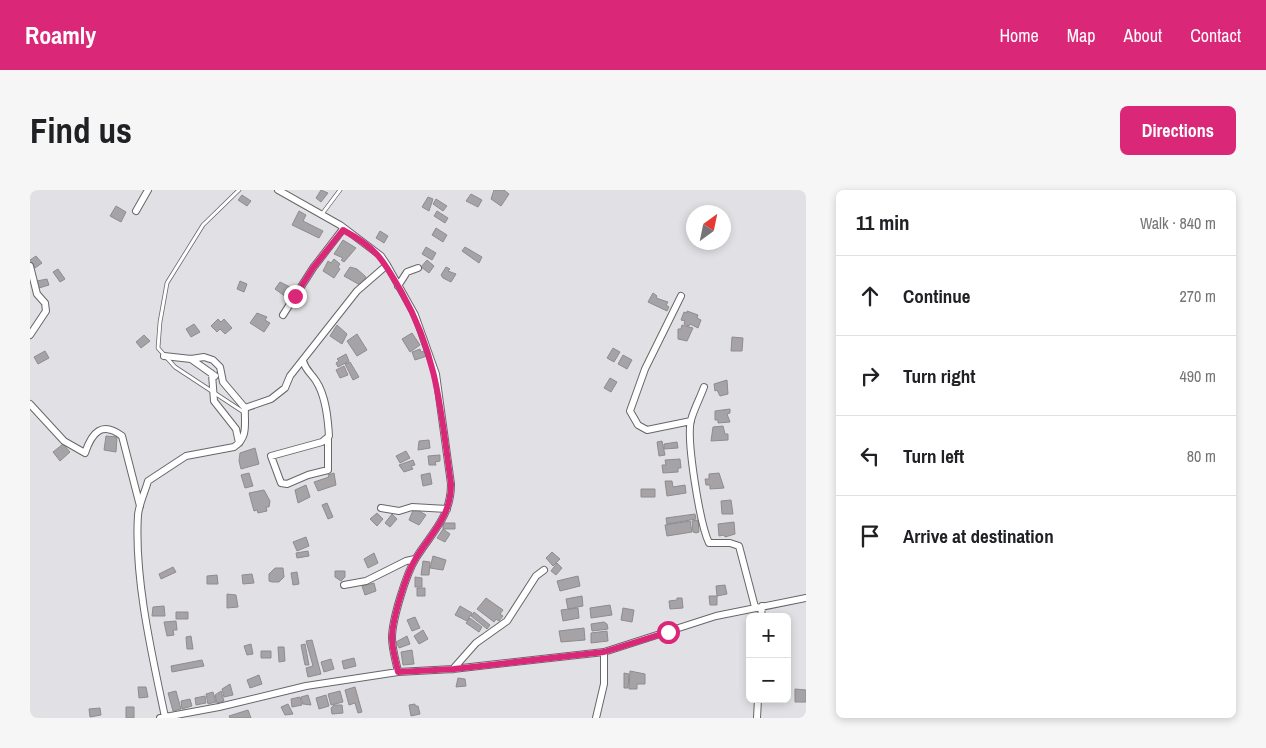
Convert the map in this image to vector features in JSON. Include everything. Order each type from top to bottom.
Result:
[{"type":"street","points":[[136,211],[148,190]]},
{"type":"street","points":[[278,190],[322,214],[369,247],[387,265],[415,316],[436,374],[451,484],[451,499],[448,509],[415,559],[400,599],[392,638],[398,672]]},
{"type":"street","points":[[283,314],[313,268],[343,230]]},
{"type":"street","points":[[245,411],[271,399],[285,388],[290,376],[304,361],[357,291],[387,265]]},
{"type":"street","points":[[30,266],[37,294],[45,304],[46,311],[30,335]]},
{"type":"street","points":[[398,286],[407,272],[418,268]]},
{"type":"street","points":[[681,296],[645,369],[630,412],[638,425],[647,430],[691,421]]},
{"type":"street","points":[[164,356],[192,359],[204,357],[213,360],[220,367],[223,382]]},
{"type":"street","points":[[134,484],[148,481],[186,456],[234,447],[239,443],[246,428],[245,411],[223,382],[192,359]]},
{"type":"street","points":[[304,361],[305,370],[316,381],[322,395],[328,437],[328,470],[308,475],[287,484],[281,483],[271,456],[322,442],[328,437]]},
{"type":"street","points":[[212,374],[214,401],[236,429],[239,443]]},
{"type":"street","points":[[704,387],[691,421],[693,466],[703,531],[709,543],[730,543],[739,546],[760,613]]},
{"type":"street","points":[[30,404],[64,441],[84,453],[90,440],[100,430],[108,428],[122,436],[140,507]]},
{"type":"street","points":[[148,481],[140,507],[139,549],[144,599],[162,718],[261,698],[306,686],[398,672],[454,669],[604,652],[716,616],[806,598]]},
{"type":"street","points":[[381,508],[399,511],[412,507],[448,509]]},
{"type":"street","points":[[344,585],[366,581],[406,560],[415,559]]},
{"type":"street","points":[[454,669],[462,656],[476,643],[507,621],[536,576],[544,570]]},
{"type":"street","points":[[596,718],[604,684],[604,652]]},
{"type":"street","points":[[757,718],[758,703]]},
{"type":"lane","points":[[239,190],[203,225],[167,284],[158,335],[158,348],[175,367],[245,411]]},
{"type":"lane","points":[[322,214],[340,190]]},
{"type":"building","points":[[321,190],[328,193],[321,202],[316,198]]},
{"type":"building","points":[[494,190],[504,190],[509,194],[501,206],[491,199]]},
{"type":"building","points":[[471,194],[482,200],[478,207],[466,201]]},
{"type":"building","points":[[242,195],[251,201],[247,206],[238,200]]},
{"type":"building","points":[[428,197],[433,199],[429,211],[422,207]]},
{"type":"building","points":[[436,199],[447,206],[443,211],[433,204]]},
{"type":"building","points":[[116,206],[126,212],[121,222],[110,216]]},
{"type":"building","points":[[299,211],[306,215],[303,221],[323,231],[319,238],[292,225]]},
{"type":"building","points":[[437,211],[448,218],[445,223],[434,216]]},
{"type":"building","points":[[436,228],[447,235],[443,242],[432,235]]},
{"type":"building","points":[[380,231],[388,236],[384,243],[376,238]]},
{"type":"building","points":[[343,240],[356,248],[344,262],[341,260],[343,258],[334,254]]},
{"type":"building","points":[[426,247],[436,253],[432,260],[422,254]]},
{"type":"building","points":[[465,247],[482,257],[479,263],[462,251]]},
{"type":"building","points":[[36,256],[42,263],[35,268],[30,260]]},
{"type":"building","points":[[334,259],[340,264],[338,267],[340,269],[334,278],[323,271],[328,261],[331,263]]},
{"type":"building","points":[[427,260],[434,266],[429,273],[421,267]]},
{"type":"building","points":[[350,267],[357,269],[366,277],[360,285],[344,276]]},
{"type":"building","points":[[446,267],[450,269],[448,271],[456,274],[451,282],[441,275]]},
{"type":"building","points":[[58,269],[65,279],[60,282],[53,272]]},
{"type":"building","points":[[47,279],[49,285],[39,288],[37,281]]},
{"type":"building","points":[[240,281],[247,284],[244,292],[237,289]]},
{"type":"building","points":[[280,282],[292,288],[286,297],[275,289]]},
{"type":"building","points":[[653,293],[657,296],[656,298],[668,302],[666,305],[669,307],[667,311],[648,302]]},
{"type":"building","points":[[687,311],[698,315],[697,318],[701,320],[698,328],[690,324],[689,326],[684,324],[685,321],[681,320],[684,312],[687,313]]},
{"type":"building","points":[[257,313],[267,317],[265,320],[270,323],[264,332],[250,323]]},
{"type":"building","points":[[218,319],[221,322],[224,319],[232,328],[225,334],[220,329],[217,332],[211,326]]},
{"type":"building","points":[[194,324],[200,332],[191,337],[186,329]]},
{"type":"building","points":[[337,325],[347,334],[342,344],[330,336]]},
{"type":"building","points":[[682,325],[693,328],[687,341],[678,339],[678,329],[681,329]]},
{"type":"building","points":[[412,333],[420,345],[410,352],[402,339]]},
{"type":"building","points":[[357,334],[367,350],[357,356],[347,341]]},
{"type":"building","points":[[144,335],[150,341],[141,348],[136,342]]},
{"type":"building","points":[[732,337],[743,338],[742,351],[731,351]]},
{"type":"building","points":[[613,348],[620,352],[614,362],[607,358]]},
{"type":"building","points":[[420,349],[421,352],[425,351],[427,356],[415,360],[412,352]]},
{"type":"building","points":[[45,351],[49,358],[38,364],[34,357]]},
{"type":"building","points":[[346,354],[349,361],[338,367],[336,363],[339,361],[337,359]]},
{"type":"building","points":[[623,355],[632,360],[627,369],[618,364]]},
{"type":"building","points":[[350,362],[359,377],[353,380],[345,364]]},
{"type":"building","points":[[344,366],[348,375],[340,378],[336,370]]},
{"type":"building","points":[[610,378],[617,382],[611,392],[604,388]]},
{"type":"building","points":[[727,380],[728,394],[720,396],[717,390],[715,391],[714,384]]},
{"type":"building","points":[[730,409],[730,413],[727,414],[730,422],[718,423],[718,420],[715,420],[715,411]]},
{"type":"building","points":[[723,426],[725,434],[728,434],[728,440],[711,441],[713,427]]},
{"type":"building","points":[[106,436],[117,437],[116,452],[104,450]]},
{"type":"building","points":[[429,440],[430,448],[418,450],[419,441]]},
{"type":"building","points":[[662,441],[665,455],[659,456],[657,442]]},
{"type":"building","points":[[677,442],[678,448],[664,449],[664,444]]},
{"type":"building","points":[[63,444],[70,452],[60,461],[53,452]]},
{"type":"building","points":[[255,448],[259,464],[241,469],[240,453]]},
{"type":"building","points":[[406,451],[410,458],[400,463],[396,456]]},
{"type":"building","points":[[440,455],[440,461],[435,462],[436,465],[429,465],[428,456]]},
{"type":"building","points":[[680,459],[681,468],[678,468],[678,472],[663,473],[662,465],[666,465],[665,460]]},
{"type":"building","points":[[413,460],[415,465],[411,466],[413,469],[404,472],[399,465]]},
{"type":"building","points":[[249,473],[253,486],[245,488],[241,475]]},
{"type":"building","points":[[334,473],[336,485],[318,491],[314,482],[329,477],[328,475]]},
{"type":"building","points":[[430,473],[432,484],[423,486],[421,475]]},
{"type":"building","points":[[719,473],[724,488],[710,489],[710,485],[706,485],[705,479],[709,479],[709,474]]},
{"type":"building","points":[[665,481],[672,481],[673,487],[685,485],[686,493],[667,496]]},
{"type":"building","points":[[306,485],[310,497],[298,503],[295,490]]},
{"type":"building","points":[[641,489],[655,489],[655,497],[641,497]]},
{"type":"building","points":[[264,490],[270,501],[269,507],[266,507],[267,511],[258,513],[257,510],[254,511],[249,493]]},
{"type":"building","points":[[731,500],[733,514],[722,514],[721,501]]},
{"type":"building","points":[[327,503],[333,517],[328,519],[322,505]]},
{"type":"building","points":[[414,508],[426,515],[419,525],[409,520]]},
{"type":"building","points":[[377,513],[383,519],[377,526],[370,519]]},
{"type":"building","points":[[392,514],[397,519],[390,527],[385,523]]},
{"type":"building","points":[[695,514],[696,519],[667,524],[666,518]]},
{"type":"building","points":[[698,520],[699,532],[696,533],[693,532],[692,521]]},
{"type":"building","points":[[690,521],[692,532],[667,536],[665,525]]},
{"type":"building","points":[[734,522],[735,534],[725,537],[724,535],[719,536],[718,524]]},
{"type":"building","points":[[443,523],[455,523],[455,529],[443,529]]},
{"type":"building","points":[[443,529],[450,534],[445,542],[437,538]]},
{"type":"building","points":[[306,537],[309,546],[297,551],[293,542]]},
{"type":"building","points":[[308,551],[309,556],[297,558],[296,553]]},
{"type":"building","points":[[552,552],[560,559],[553,566],[546,558]]},
{"type":"building","points":[[374,553],[378,563],[368,568],[364,559]]},
{"type":"building","points":[[433,556],[446,560],[443,570],[430,568]]},
{"type":"building","points":[[423,561],[430,562],[429,575],[421,575]]},
{"type":"building","points":[[557,563],[562,568],[556,575],[551,571]]},
{"type":"building","points":[[173,567],[176,572],[161,579],[159,574]]},
{"type":"building","points":[[275,568],[283,568],[284,577],[279,582],[269,581],[269,574]]},
{"type":"building","points":[[335,571],[345,571],[345,577],[341,581],[335,577]]},
{"type":"building","points":[[297,572],[299,584],[293,585],[291,573]]},
{"type":"building","points":[[252,574],[254,583],[243,584],[242,575]]},
{"type":"building","points":[[217,575],[218,584],[207,584],[207,576]]},
{"type":"building","points":[[578,576],[580,586],[560,591],[557,581]]},
{"type":"building","points":[[415,577],[422,578],[422,587],[415,587]]},
{"type":"building","points":[[374,583],[376,591],[365,595],[362,586]]},
{"type":"building","points":[[725,585],[727,594],[717,596],[716,586]]},
{"type":"building","points":[[417,588],[425,588],[425,596],[417,596]]},
{"type":"building","points":[[227,594],[236,595],[238,607],[227,608]]},
{"type":"building","points":[[582,596],[583,606],[568,609],[566,599]]},
{"type":"building","points":[[709,596],[717,596],[717,605],[710,605]]},
{"type":"building","points":[[486,598],[503,610],[500,614],[503,616],[499,621],[496,619],[494,622],[477,609]]},
{"type":"building","points":[[677,598],[682,598],[683,608],[670,609],[669,601],[677,600]]},
{"type":"building","points":[[610,605],[612,615],[591,618],[590,608]]},
{"type":"building","points":[[164,606],[165,616],[152,616],[153,607]]},
{"type":"building","points":[[460,606],[472,613],[467,621],[455,615]]},
{"type":"building","points":[[578,608],[579,618],[563,621],[561,610]]},
{"type":"building","points":[[623,608],[634,610],[632,622],[621,620]]},
{"type":"building","points":[[176,612],[188,612],[188,619],[176,619]]},
{"type":"building","points":[[474,612],[490,625],[487,629],[471,616]]},
{"type":"building","points":[[415,617],[420,628],[412,631],[407,620]]},
{"type":"building","points":[[470,618],[482,627],[479,632],[466,623]]},
{"type":"building","points":[[176,621],[177,630],[173,630],[174,635],[167,636],[164,622]]},
{"type":"building","points":[[604,622],[607,624],[608,629],[592,631],[591,624]]},
{"type":"building","points":[[584,628],[585,640],[561,642],[559,631]]},
{"type":"building","points":[[423,630],[428,639],[419,644],[414,636]]},
{"type":"building","points":[[607,631],[608,641],[591,643],[591,633]]},
{"type":"building","points":[[191,636],[193,649],[187,649],[186,637]]},
{"type":"building","points":[[407,636],[410,644],[399,648],[396,642]]},
{"type":"building","points":[[312,640],[321,674],[308,677],[306,668],[313,666],[306,641]]},
{"type":"building","points":[[251,644],[253,654],[247,655],[244,646]]},
{"type":"building","points":[[305,644],[309,665],[305,665],[301,645]]},
{"type":"building","points":[[278,647],[284,647],[285,661],[279,662]]},
{"type":"building","points":[[412,650],[414,664],[403,665],[401,652]]},
{"type":"building","points":[[261,651],[271,651],[271,658],[261,658]]},
{"type":"building","points":[[354,658],[356,666],[344,669],[342,661]]},
{"type":"building","points":[[331,659],[334,669],[324,672],[321,662]]},
{"type":"building","points":[[202,660],[204,666],[172,672],[171,666]]},
{"type":"building","points":[[630,671],[645,674],[645,684],[637,684],[637,689],[629,689]]},
{"type":"building","points":[[624,673],[629,674],[628,688],[624,688]]},
{"type":"building","points":[[259,675],[262,684],[250,688],[247,680]]},
{"type":"building","points":[[458,678],[465,679],[466,686],[456,687]]},
{"type":"building","points":[[230,684],[233,695],[224,697],[222,689]]},
{"type":"building","points":[[138,687],[146,687],[148,697],[139,698]]},
{"type":"building","points":[[355,687],[362,712],[358,713],[355,703],[349,705],[345,690]]},
{"type":"building","points":[[795,689],[806,690],[806,702],[795,702]]},
{"type":"building","points":[[176,691],[181,709],[173,711],[168,693]]},
{"type":"building","points":[[221,691],[224,701],[217,703],[215,695]]},
{"type":"building","points":[[340,691],[343,702],[331,705],[328,694]]},
{"type":"building","points":[[213,692],[216,702],[208,704],[206,694]]},
{"type":"building","points":[[308,695],[311,705],[303,704],[301,697]]},
{"type":"building","points":[[326,695],[329,706],[319,709],[316,698]]},
{"type":"building","points":[[205,696],[206,703],[196,705],[195,698]]},
{"type":"building","points":[[300,697],[302,705],[292,707],[291,699]]},
{"type":"building","points":[[190,699],[192,706],[182,709],[181,701]]},
{"type":"building","points":[[288,704],[293,714],[285,715],[281,707]]},
{"type":"building","points":[[415,704],[415,706],[418,706],[420,714],[411,716],[409,705]]},
{"type":"building","points":[[334,705],[342,705],[343,713],[332,714],[331,708]]},
{"type":"building","points":[[126,707],[134,707],[134,718],[126,718]]},
{"type":"building","points":[[100,708],[101,715],[90,717],[89,709]]},
{"type":"building","points":[[248,710],[251,718],[230,718],[229,716]]},
{"type":"route","points":[[295,296],[313,268],[343,230],[349,232],[381,256],[387,265],[415,316],[436,374],[451,484],[451,499],[446,514],[415,559],[400,599],[392,638],[398,672],[454,669],[604,652],[668,632]]}]
